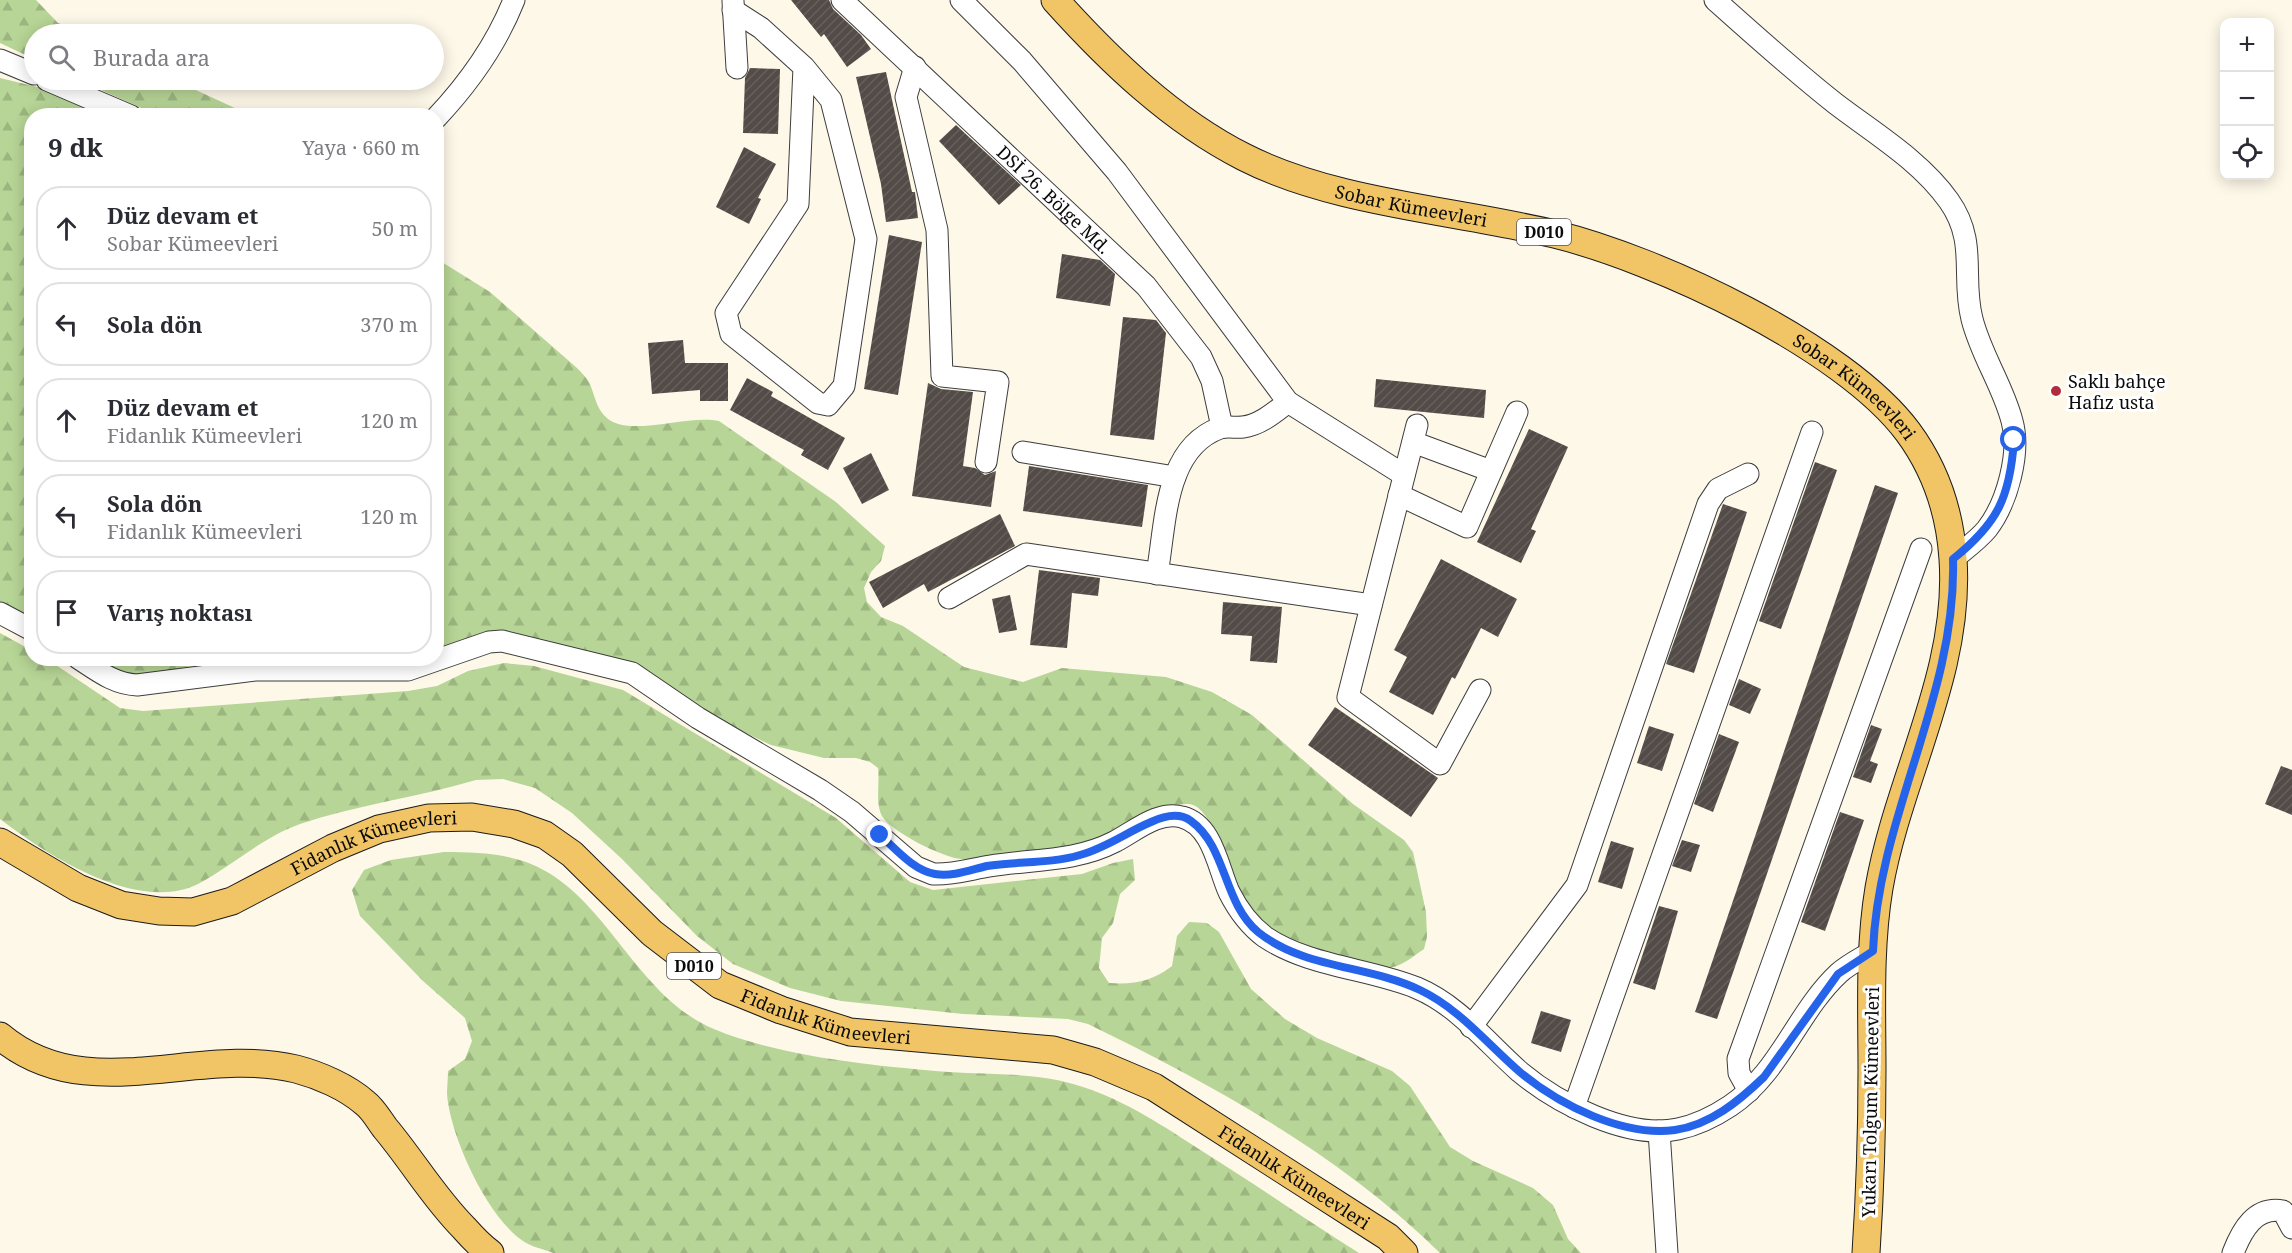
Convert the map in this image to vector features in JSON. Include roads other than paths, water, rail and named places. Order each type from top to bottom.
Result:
[{"type":"main road","name":"Sobar Kümeevleri","points":[[1055,0],[1083,32],[1139,85],[1195,127],[1243,157],[1290,176],[1346,192],[1555,234],[1617,252],[1666,271],[1771,325],[1828,360],[1887,407],[1924,456],[1945,505],[1953,559]]},
{"type":"main road","name":"Yukarı Tolgum Kümeevleri","points":[[1866,1253],[1871,1145],[1873,951],[1880,884],[1891,838],[1939,679],[1951,627],[1953,559]]},
{"type":"main road","name":"Fidanlık Kümeevleri","points":[[0,842],[78,888],[121,905],[159,911],[194,912],[232,901],[333,848],[380,829],[429,818],[472,817],[514,824],[545,835],[572,854],[652,933],[720,985],[780,1010],[850,1032],[1053,1050],[1095,1062],[1154,1087],[1379,1232],[1404,1253]]},
{"type":"main road","points":[[0,1036],[14,1048],[44,1064],[85,1072],[254,1062],[296,1069],[325,1079],[365,1103],[400,1146],[446,1210],[490,1253]]},
{"type":"street","points":[[444,110],[497,37],[514,0]]},
{"type":"street","name":"DSİ 26. Bölge Md.","points":[[842,0],[1146,286],[1201,357],[1212,381],[1222,428]]},
{"type":"street","points":[[961,0],[1022,60],[1117,172],[1288,402],[1402,485],[1467,526],[1517,412]]},
{"type":"street","points":[[1715,0],[1833,102],[1903,156],[1938,188],[1950,202],[1962,227],[1968,250],[1968,297],[1972,319],[2007,406],[2014,440],[2007,483],[1997,513],[1975,541],[1953,559]]},
{"type":"street","points":[[733,5],[804,67],[831,100],[866,239],[844,386],[828,405],[818,403],[732,334],[726,313],[798,204],[804,67]]},
{"type":"street","points":[[733,5],[737,68]]},
{"type":"street","points":[[0,60],[24,70]]},
{"type":"street","points":[[915,67],[906,97],[937,230],[942,376],[998,382],[986,462]]},
{"type":"street","points":[[70,90],[112,108]]},
{"type":"street","points":[[1157,574],[1176,477],[1182,458],[1201,438],[1222,428],[1246,427],[1264,420],[1288,402]]},
{"type":"street","points":[[1574,1107],[1812,432]]},
{"type":"street","points":[[1480,690],[1440,764],[1348,697],[1415,433],[1491,471]]},
{"type":"street","points":[[1023,452],[1176,477]]},
{"type":"street","points":[[1471,1026],[1577,885],[1708,504],[1718,489],[1748,474]]},
{"type":"street","points":[[1749,1091],[1739,1073],[1738,1059],[1921,549]]},
{"type":"street","points":[[949,598],[1026,554],[1371,605]]},
{"type":"street","points":[[0,613],[24,626]]},
{"type":"street","name":"Yukarı Tolgum Kümeevleri","points":[[444,658],[489,642],[502,641],[632,673],[698,718],[820,789],[852,812],[916,867],[933,874],[1078,856],[1114,842],[1163,817],[1176,815],[1187,818],[1209,841],[1234,900],[1244,917],[1262,935],[1306,957],[1418,989],[1437,999],[1471,1026],[1521,1073],[1545,1091],[1574,1107],[1614,1123],[1659,1131],[1676,1130],[1713,1117],[1764,1077],[1838,974],[1873,951]]},
{"type":"street","name":"Yukarı Tolgum Kümeevleri","points":[[90,666],[123,685],[137,686],[255,670],[408,670],[420,666]]},
{"type":"street","points":[[1659,1131],[1668,1253]]},
{"type":"street","points":[[2233,1253],[2241,1233],[2259,1212],[2273,1209],[2283,1211],[2292,1228]]},
{"type":"place","name":"Saklı bahçe Hafız usta","points":[[2056,391]]}]
